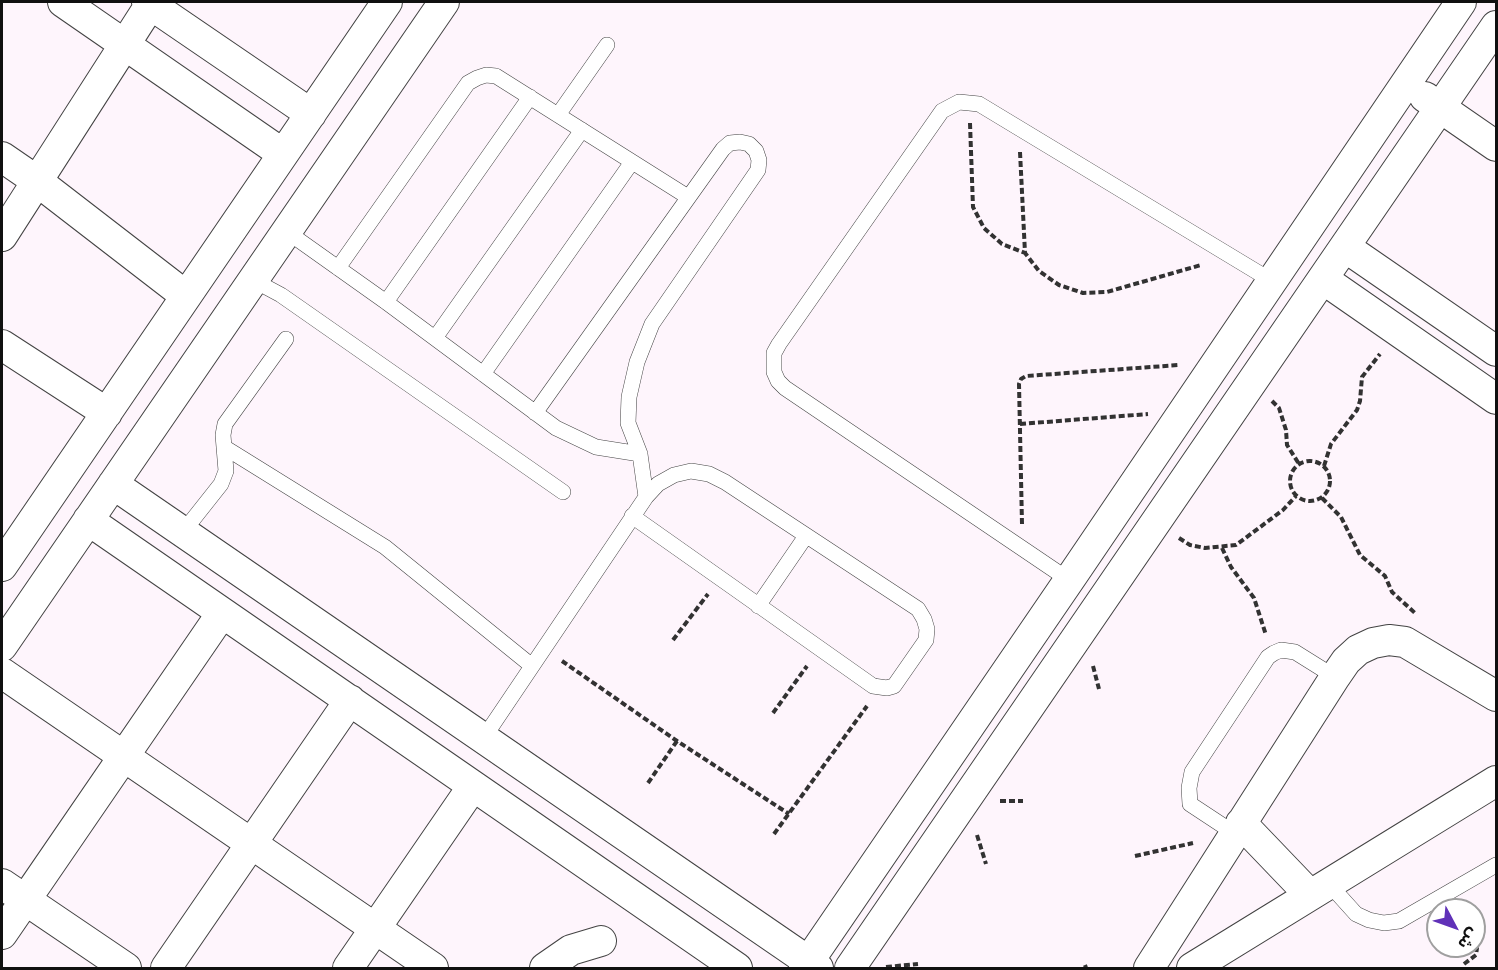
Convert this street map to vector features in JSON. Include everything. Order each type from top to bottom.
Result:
[{"type":"street","points":[[63,2],[283,154]]},
{"type":"street","points":[[2,236],[125,45],[150,2],[311,114]]},
{"type":"street","points":[[5,555],[107,413],[387,2]]},
{"type":"street","points":[[2,646],[444,2]]},
{"type":"street","points":[[113,484],[810,966],[1461,2]]},
{"type":"street","points":[[850,969],[1497,26]]},
{"type":"street","points":[[1405,83],[1497,146]]},
{"type":"street","points":[[2,157],[37,181],[186,296]]},
{"type":"street","points":[[1345,247],[1492,340]]},
{"type":"street","points":[[212,258],[253,280]]},
{"type":"street","points":[[1323,279],[1497,399]]},
{"type":"street","points":[[2,345],[107,413]]},
{"type":"street","points":[[88,520],[737,969]]},
{"type":"street","points":[[1072,576],[1107,593]]},
{"type":"street","points":[[2,934],[13,892],[123,757],[222,613]]},
{"type":"street","points":[[1149,969],[1335,677],[1346,661],[1358,650],[1372,643],[1389,640],[1405,642],[1497,696]]},
{"type":"street","points":[[2,673],[433,969]]},
{"type":"street","points":[[166,969],[350,700]]},
{"type":"street","points":[[448,768],[478,735]]},
{"type":"street","points":[[348,969],[473,786]]},
{"type":"street","points":[[1192,969],[1320,890],[1494,790]]},
{"type":"street","points":[[1238,828],[1320,890]]},
{"type":"street","points":[[13,892],[126,969]]},
{"type":"street","points":[[545,969],[571,950],[601,942]]},
{"type":"lane","points":[[558,115],[607,45]]},
{"type":"lane","points":[[338,268],[468,83],[486,75],[496,76],[688,197]]},
{"type":"lane","points":[[386,302],[530,97]]},
{"type":"lane","points":[[1072,576],[1023,548],[785,388],[778,381],[774,372],[774,352],[779,344],[942,111],[950,105],[969,102],[979,104],[1272,280]]},
{"type":"lane","points":[[435,338],[582,130]]},
{"type":"lane","points":[[535,413],[723,149],[730,143],[749,144],[756,151],[759,160],[758,170],[652,324],[637,362],[629,397],[628,423],[640,454],[646,497]]},
{"type":"lane","points":[[483,374],[632,162]]},
{"type":"lane","points":[[286,231],[556,428],[596,447],[640,454]]},
{"type":"lane","points":[[253,280],[281,295],[563,492]]},
{"type":"lane","points":[[183,532],[221,484],[226,471],[223,435],[225,424],[286,339]]},
{"type":"lane","points":[[224,447],[385,547],[532,666]]},
{"type":"lane","points":[[478,735],[532,666],[632,516],[646,497],[658,484],[674,475],[692,471],[709,474],[726,482],[918,609],[927,629],[926,640],[894,686],[880,688],[873,686],[632,516]]},
{"type":"lane","points":[[758,606],[806,536]]},
{"type":"lane","points":[[1238,828],[1190,804],[1189,788],[1192,772],[1268,657],[1274,653],[1281,650],[1295,652],[1335,677]]},
{"type":"lane","points":[[1320,890],[1369,920],[1399,921],[1497,865]]},
{"type":"path","points":[[969,102],[973,207],[984,228],[1002,244],[1025,253],[1040,272],[1059,285],[1083,293],[1107,292],[1231,256]]},
{"type":"path","points":[[1018,128],[1025,253]]},
{"type":"path","points":[[1324,466],[1331,444],[1357,410],[1362,377],[1398,332]]},
{"type":"path","points":[[1023,548],[1019,384],[1026,376],[1217,362]]},
{"type":"path","points":[[1252,382],[1279,408],[1287,445],[1299,464]]},
{"type":"path","points":[[1020,424],[1184,411]]},
{"type":"path","points":[[1316,461],[1324,466],[1331,483],[1322,498],[1304,501],[1296,496],[1291,488],[1290,480],[1299,464],[1316,461]]},
{"type":"path","points":[[1157,521],[1190,544],[1205,548],[1222,548],[1236,545],[1245,539],[1283,510],[1296,496]]},
{"type":"path","points":[[1322,498],[1341,518],[1360,555],[1385,576],[1392,592],[1423,620],[1432,640],[1428,656]]},
{"type":"path","points":[[1222,548],[1232,567],[1254,598],[1274,653]]},
{"type":"path","points":[[673,640],[720,579]]},
{"type":"path","points":[[544,648],[677,741],[789,814]]},
{"type":"path","points":[[773,713],[819,649]]},
{"type":"path","points":[[774,834],[880,688]]},
{"type":"path","points":[[648,783],[677,741]]},
{"type":"path","points":[[1135,856],[1238,828]]},
{"type":"path","points":[[1464,964],[1472,958]]}]
